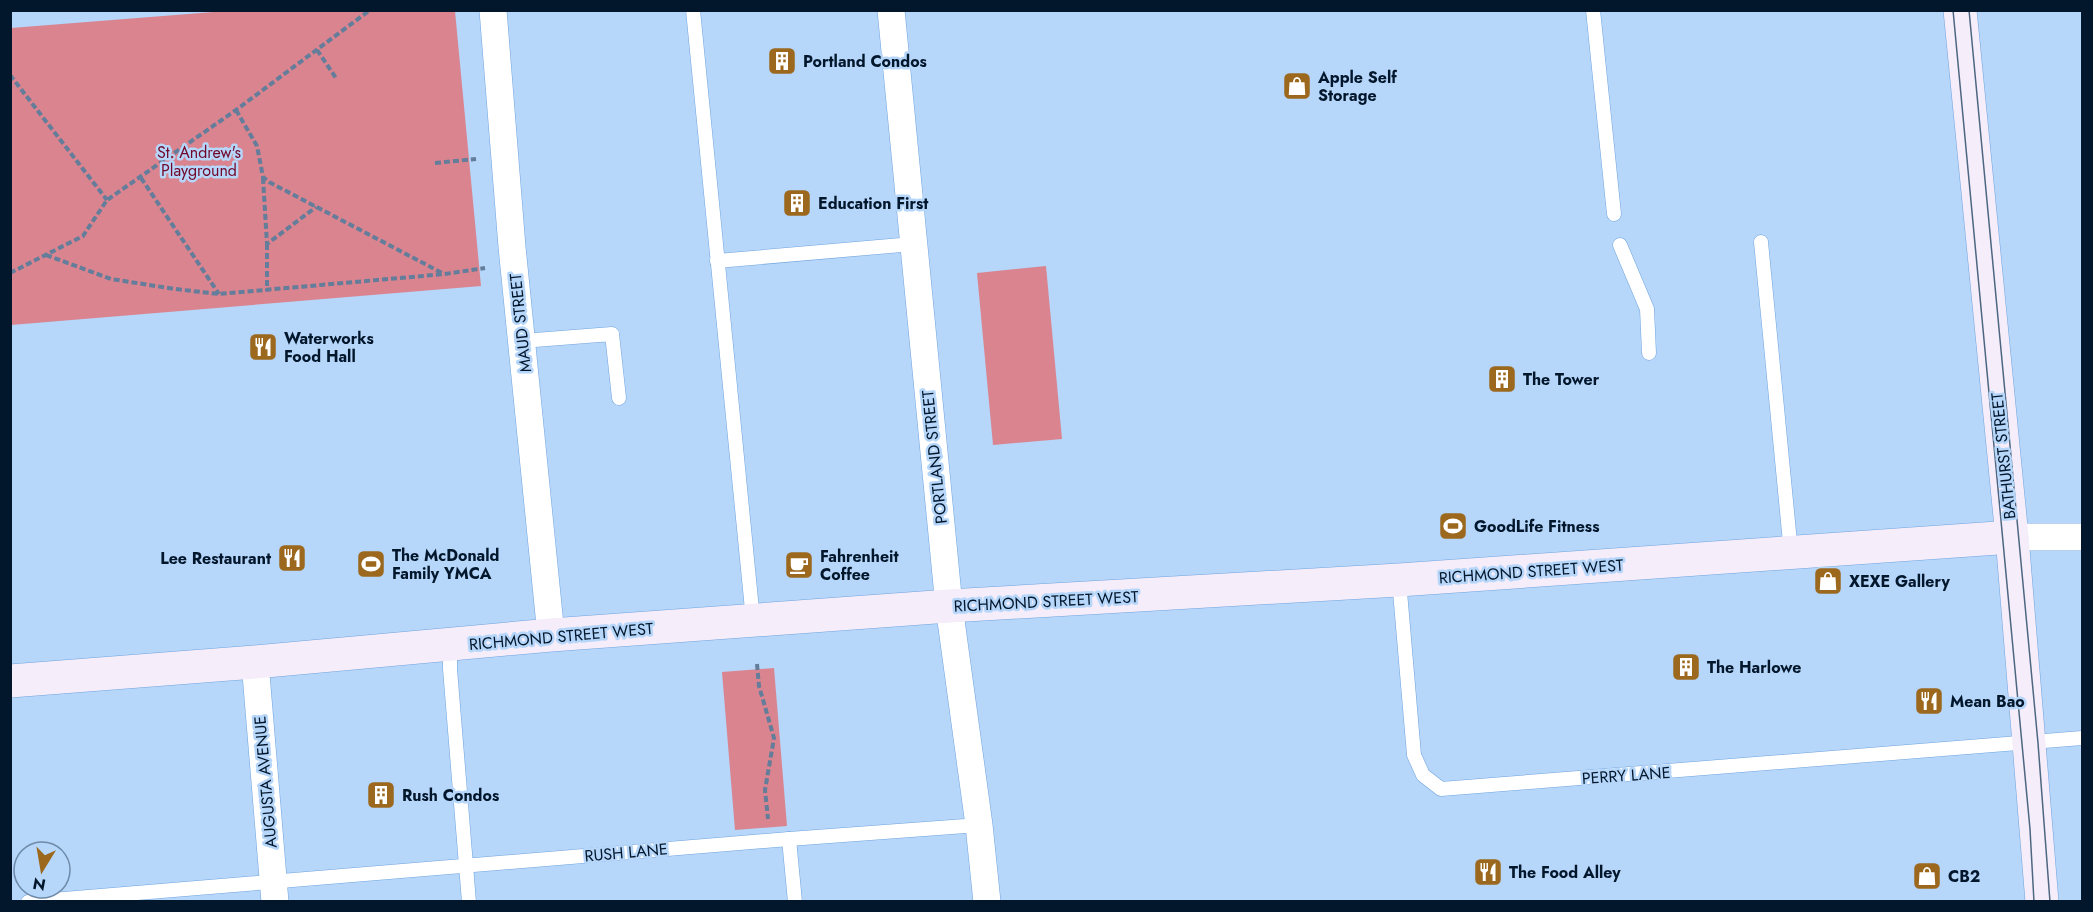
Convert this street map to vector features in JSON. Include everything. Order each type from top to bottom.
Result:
[{"type":"main road","name":"BATHURST STREET","points":[[1960,10],[2012,537],[2042,902]]},
{"type":"main road","name":"RICHMOND STREET WEST","points":[[10,681],[255,662],[551,635],[949,606],[1399,580],[2012,537]]},
{"type":"street","name":"MAUD STREET","points":[[493,10],[512,248],[551,635]]},
{"type":"street","name":"PORTLAND STREET","points":[[891,10],[949,606],[979,825],[987,902]]},
{"type":"street","name":"RICHMOND STREET WEST","points":[[2012,537],[2082,537]]},
{"type":"street","name":"AUGUSTA AVENUE","points":[[255,662],[274,892]]},
{"type":"lane","points":[[693,10],[753,622]]},
{"type":"lane","points":[[1593,10],[1614,214]]},
{"type":"lane","points":[[1761,242],[1791,553]]},
{"type":"lane","points":[[717,261],[913,244]]},
{"type":"lane","points":[[1620,245],[1647,309],[1649,353]]},
{"type":"lane","points":[[522,341],[612,334],[618,398]]},
{"type":"lane","name":"PERRY LANE","points":[[1399,580],[1414,755],[1423,775],[1441,789],[2082,738]]},
{"type":"lane","points":[[450,645],[469,902]]},
{"type":"lane","name":"RUSH LANE","points":[[28,902],[274,892],[465,865],[979,825]]},
{"type":"lane","points":[[782,839],[795,902]]},
{"type":"path","points":[[10,273],[82,236],[107,200],[236,110],[370,10]]},
{"type":"path","points":[[317,50],[336,78]]},
{"type":"path","points":[[10,75],[107,200]]},
{"type":"path","points":[[236,110],[257,146],[263,177],[267,291]]},
{"type":"path","points":[[435,163],[477,159]]},
{"type":"path","points":[[263,177],[445,274]]},
{"type":"path","points":[[141,178],[219,294]]},
{"type":"path","points":[[267,244],[316,207]]},
{"type":"path","points":[[46,254],[111,279],[175,290],[219,294],[445,274],[486,268]]},
{"type":"path","points":[[757,664],[759,686],[774,738],[765,790],[767,817],[782,839]]},
{"type":"green space","name":"St. Andrew's Playground","points":[[226,11],[455,11],[481,286],[11,325],[11,28]]},
{"type":"green space","points":[[1046,266],[1062,439],[993,445],[977,273]]},
{"type":"green space","points":[[774,668],[787,826],[735,830],[722,672]]},
{"type":"tram line","points":[[1953,10],[2030,829],[2034,902]]},
{"type":"tram line","points":[[1969,10],[2038,743],[2050,902]]},
{"type":"place","name":"Portland Condos","points":[[782,61]]},
{"type":"place","name":"Apple Self Storage","points":[[1297,86]]},
{"type":"place","name":"Education First","points":[[797,203]]},
{"type":"place","name":"Waterworks Food Hall","points":[[263,347]]},
{"type":"place","name":"The Tower","points":[[1502,379]]},
{"type":"place","name":"GoodLife Fitness","points":[[1453,526]]},
{"type":"place","name":"Lee Restaurant","points":[[292,558]]},
{"type":"place","name":"The McDonald Family YMCA","points":[[371,564]]},
{"type":"place","name":"Fahrenheit Coffee","points":[[799,565]]},
{"type":"place","name":"XEXE Gallery","points":[[1828,581]]},
{"type":"place","name":"The Harlowe","points":[[1686,667]]},
{"type":"place","name":"Mean Bao","points":[[1929,701]]},
{"type":"place","name":"Rush Condos","points":[[381,795]]},
{"type":"place","name":"The Food Alley","points":[[1488,872]]},
{"type":"place","name":"CB2","points":[[1927,876]]}]
